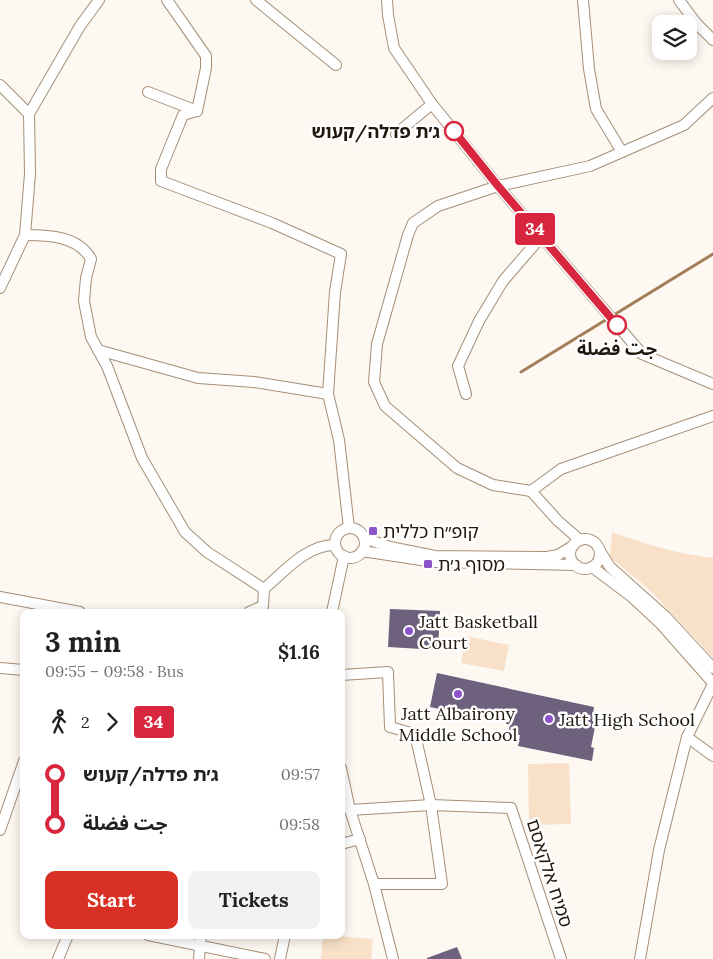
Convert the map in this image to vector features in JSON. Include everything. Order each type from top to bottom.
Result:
[{"type":"street","points":[[0,288],[25,235],[30,174],[29,114],[80,26],[99,0]]},
{"type":"street","points":[[166,0],[206,56],[206,68],[197,111]]},
{"type":"street","points":[[256,0],[336,65]]},
{"type":"street","points":[[388,0],[388,15],[394,48],[432,104],[541,237],[642,354],[713,384]]},
{"type":"street","points":[[583,0],[589,69],[596,109],[622,152]]},
{"type":"street","points":[[679,0],[696,23],[713,40]]},
{"type":"street","points":[[0,85],[29,114]]},
{"type":"street","points":[[148,92],[197,111]]},
{"type":"street","points":[[576,543],[531,491],[493,485],[457,468],[385,406],[374,382],[376,344],[413,223],[438,206],[498,186],[590,166],[684,125],[713,98]]},
{"type":"street","points":[[396,134],[432,104]]},
{"type":"street","points":[[197,111],[184,115],[161,169],[161,181],[272,222],[341,254],[334,292],[328,394],[339,440],[349,528]]},
{"type":"street","points":[[25,235],[52,235],[76,243],[86,251],[91,259],[86,278],[84,302],[90,337],[107,366],[142,458],[185,532],[207,552],[264,589]]},
{"type":"street","points":[[466,394],[458,366],[472,336],[503,281],[541,237]]},
{"type":"street","points":[[98,350],[198,378],[254,382],[328,394]]},
{"type":"street","points":[[531,491],[561,469],[713,416]]},
{"type":"street","points":[[349,528],[358,531],[364,538],[435,556],[547,557],[558,554],[576,543],[590,540],[610,567],[666,617],[713,668]]},
{"type":"street","points":[[335,545],[337,536],[349,528]]},
{"type":"street","points":[[344,556],[356,556],[362,551],[364,538]]},
{"type":"street","points":[[576,543],[570,555],[576,565]]},
{"type":"street","points":[[263,609],[264,589],[310,551],[324,545],[335,545]]},
{"type":"street","points":[[335,545],[344,556]]},
{"type":"street","points":[[362,551],[434,562],[592,567],[632,597],[660,623],[713,683],[688,737],[659,850],[640,959]]},
{"type":"street","points":[[592,567],[598,560],[600,551]]},
{"type":"street","points":[[333,609],[344,556]]},
{"type":"street","points":[[0,597],[52,609]]},
{"type":"street","points":[[0,668],[20,670]]},
{"type":"street","points":[[345,675],[388,672],[390,727],[415,734],[431,805],[442,884],[374,884]]},
{"type":"street","points":[[688,737],[713,756]]},
{"type":"street","points":[[0,830],[20,772]]},
{"type":"street","points":[[345,787],[350,810],[374,884],[393,959]]},
{"type":"street","name":"סמיח אלקאסם","points":[[350,810],[431,805],[511,808],[561,959]]},
{"type":"street","points":[[345,843],[360,839]]},
{"type":"street","points":[[58,959],[66,939]]},
{"type":"street","points":[[167,939],[265,959]]},
{"type":"street","points":[[199,959],[201,939]]},
{"type":"street","points":[[280,959],[284,939]]},
{"type":"shaded area","points":[[612,532],[662,548],[713,558],[713,658],[652,592],[610,557]]},
{"type":"shaded area","points":[[466,636],[509,645],[504,671],[461,663]]},
{"type":"shaded area","points":[[569,763],[571,824],[529,825],[528,764]]},
{"type":"shaded area","points":[[345,937],[373,939],[371,959],[321,959],[323,939],[345,939]]},
{"type":"building","points":[[390,609],[440,611],[438,650],[388,647]]},
{"type":"building","points":[[437,673],[594,707],[592,721],[596,722],[591,747],[594,748],[592,761],[518,746],[520,735],[508,733],[512,717],[472,709],[470,721],[448,716],[449,711],[430,707]]},
{"type":"building","points":[[457,947],[462,959],[427,959],[427,958]]},
{"type":"waterway","points":[[521,372],[713,254]]},
{"type":"bus line","name":"34","points":[[454,131],[498,186],[617,325]]},
{"type":"place","name":"ג׳ת פדלה/קעוש","points":[[454,131]]},
{"type":"place","name":"جت فضلة","points":[[617,325]]},
{"type":"place","name":"קופ״ח כללית","points":[[373,531]]},
{"type":"place","name":"מסוף ג׳ת","points":[[428,564]]},
{"type":"place","name":"Jatt Basketball Court","points":[[409,631]]},
{"type":"place","name":"Jatt Albairony Middle School","points":[[458,694]]},
{"type":"place","name":"Jatt High School","points":[[549,719]]}]
